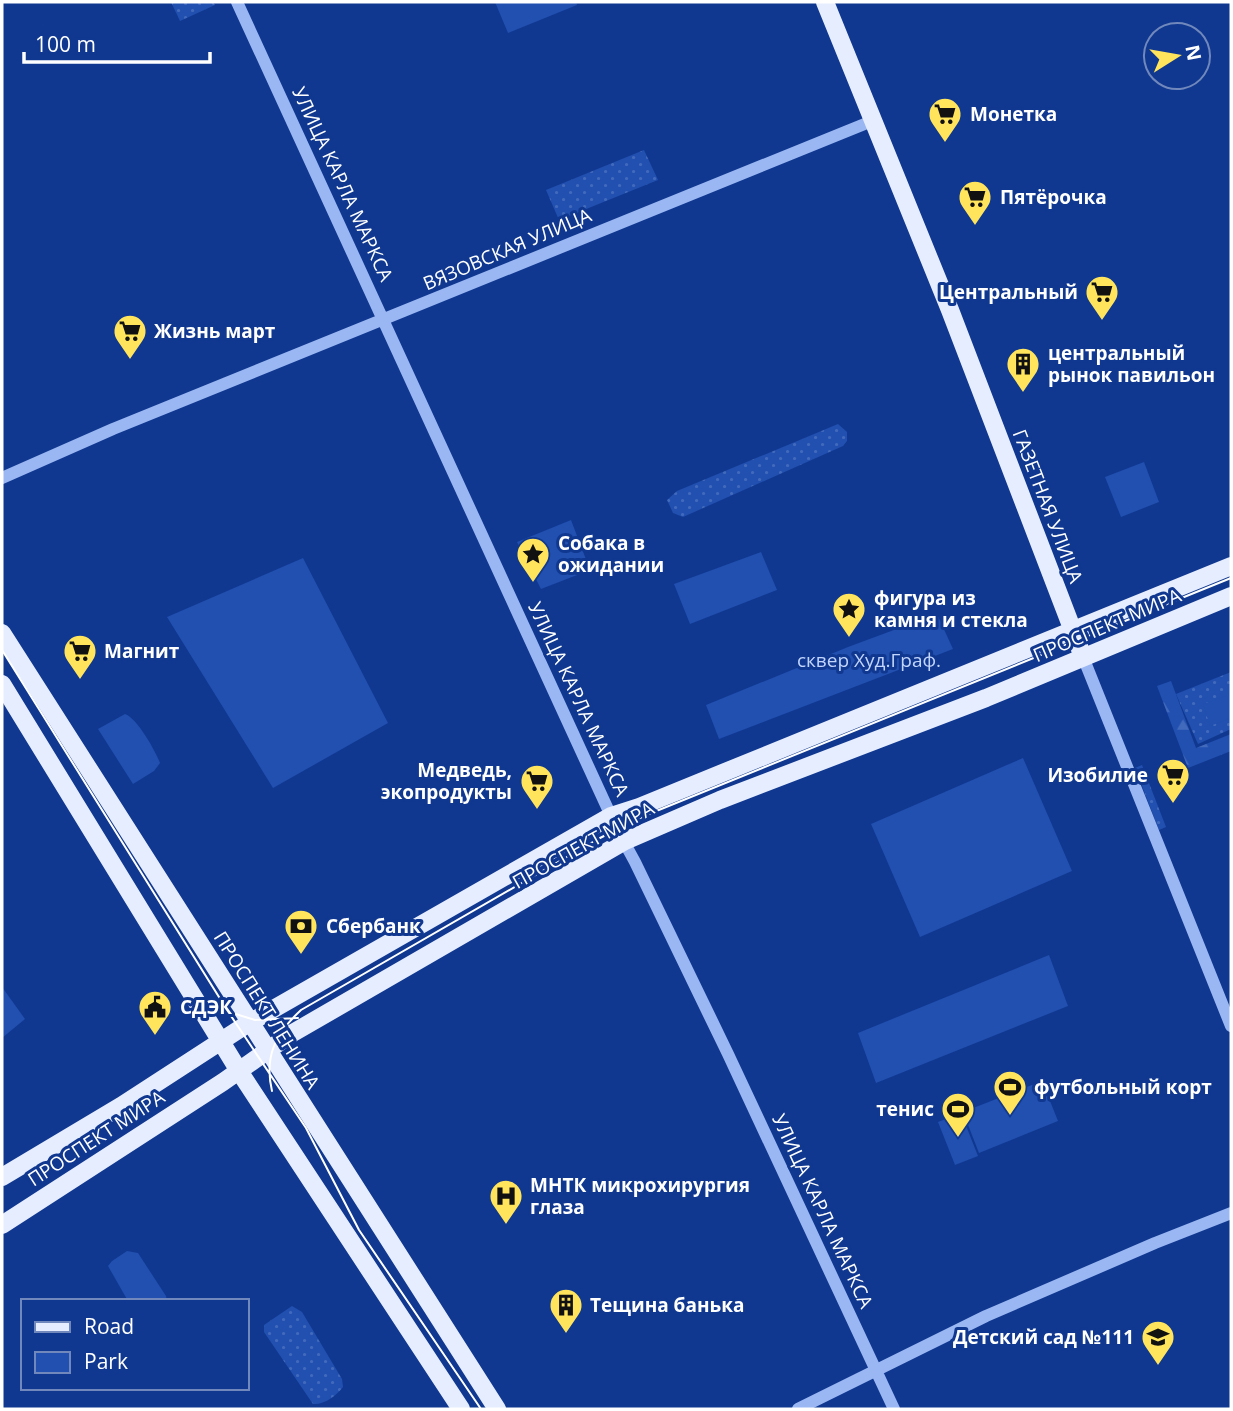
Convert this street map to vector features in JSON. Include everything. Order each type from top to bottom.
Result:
[{"type":"main road","name":"ГАЗЕТНАЯ УЛИЦА","points":[[825,2],[950,310],[1083,657]]},
{"type":"main road","name":"ПРОСПЕКТ МИРА","points":[[2,1177],[121,1106],[249,1023],[611,816],[639,807],[1231,566]]},
{"type":"main road","name":"ПРОСПЕКТ МИРА","points":[[2,1225],[267,1050],[353,997],[625,841],[720,800],[986,698],[1231,596]]},
{"type":"main road","name":"ПРОСПЕКТ ЛЕНИНА","points":[[2,633],[497,1409]]},
{"type":"main road","points":[[2,684],[220,1042],[461,1409]]},
{"type":"street","name":"УЛИЦА КАРЛА МАРКСА","points":[[237,2],[611,816],[820,1247],[894,1409]]},
{"type":"street","name":"ВЯЗОВСКАЯ УЛИЦА","points":[[2,478],[113,429],[872,121]]},
{"type":"street","name":"ГАЗЕТНАЯ УЛИЦА","points":[[1083,657],[1231,1026]]},
{"type":"street","points":[[799,1409],[986,1316],[1231,1213]]},
{"type":"green space","points":[[171,2],[213,2],[215,5],[180,21]]},
{"type":"green space","points":[[495,2],[576,2],[577,5],[508,33]]},
{"type":"green space","points":[[644,150],[658,180],[559,220],[546,190]]},
{"type":"green space","points":[[838,424],[847,432],[847,441],[843,446],[683,517],[673,513],[667,500],[677,491]]},
{"type":"green space","points":[[1144,462],[1159,502],[1121,517],[1105,477]]},
{"type":"green space","points":[[571,520],[590,570],[541,589],[517,542]]},
{"type":"green space","points":[[761,552],[777,590],[690,624],[674,584]]},
{"type":"green space","points":[[303,558],[388,723],[273,788],[167,617]]},
{"type":"green space","name":"сквер Худ.Граф.","points":[[937,614],[953,649],[719,739],[706,705]]},
{"type":"green space","points":[[1231,672],[1231,729],[1198,744],[1176,694]]},
{"type":"green space","points":[[1171,681],[1196,748],[1231,734],[1231,751],[1188,768],[1157,686]]},
{"type":"green space","points":[[1231,694],[1231,718],[1210,726],[1203,704]]},
{"type":"green space","points":[[125,714],[140,728],[160,763],[154,771],[133,784],[98,729]]},
{"type":"green space","points":[[1023,758],[1072,871],[920,937],[871,824]]},
{"type":"green space","points":[[1142,765],[1166,827],[1159,830],[1135,768]]},
{"type":"green space","points":[[1049,955],[1068,1006],[876,1083],[858,1033]]},
{"type":"green space","points":[[2,987],[25,1019],[2,1038]]},
{"type":"green space","name":"футбольный корт","points":[[1042,1081],[1058,1121],[979,1153],[963,1112]]},
{"type":"green space","name":"тенис","points":[[961,1113],[978,1156],[955,1165],[938,1122]]},
{"type":"green space","points":[[127,1251],[138,1253],[167,1299],[127,1299],[108,1266]]},
{"type":"green space","points":[[292,1306],[302,1312],[342,1379],[343,1387],[321,1403],[313,1404],[264,1332],[264,1325]]},
{"type":"tram line","points":[[272,1091],[270,1067],[274,1047],[284,1028],[301,1010],[598,839],[644,816],[1231,578]]},
{"type":"tram line","points":[[2,650],[229,1013],[306,1128],[359,1230],[481,1409]]},
{"type":"tram line","points":[[226,1011],[255,1020],[298,1018]]},
{"type":"place","name":"Монетка","points":[[945,144]]},
{"type":"place","name":"Пятёрочка","points":[[975,227]]},
{"type":"place","name":"Центральный","points":[[1102,322]]},
{"type":"place","name":"Жизнь март","points":[[130,361]]},
{"type":"place","name":"центральный рынок павильон","points":[[1023,394]]},
{"type":"place","name":"Собака в ожидании","points":[[533,584]]},
{"type":"place","name":"фигура из камня и стекла","points":[[849,639]]},
{"type":"place","name":"Магнит","points":[[80,681]]},
{"type":"place","name":"Изобилие","points":[[1173,805]]},
{"type":"place","name":"Медведь, экопродукты","points":[[537,811]]},
{"type":"place","name":"Сбербанк","points":[[301,956]]},
{"type":"place","name":"СДЭК","points":[[155,1037]]},
{"type":"place","name":"футбольный корт","points":[[1010,1117]]},
{"type":"place","name":"тенис","points":[[958,1139]]},
{"type":"place","name":"МНТК микрохирургия глаза","points":[[506,1226]]},
{"type":"place","name":"Тещина банька","points":[[566,1335]]},
{"type":"place","name":"Детский сад №111","points":[[1158,1367]]}]
